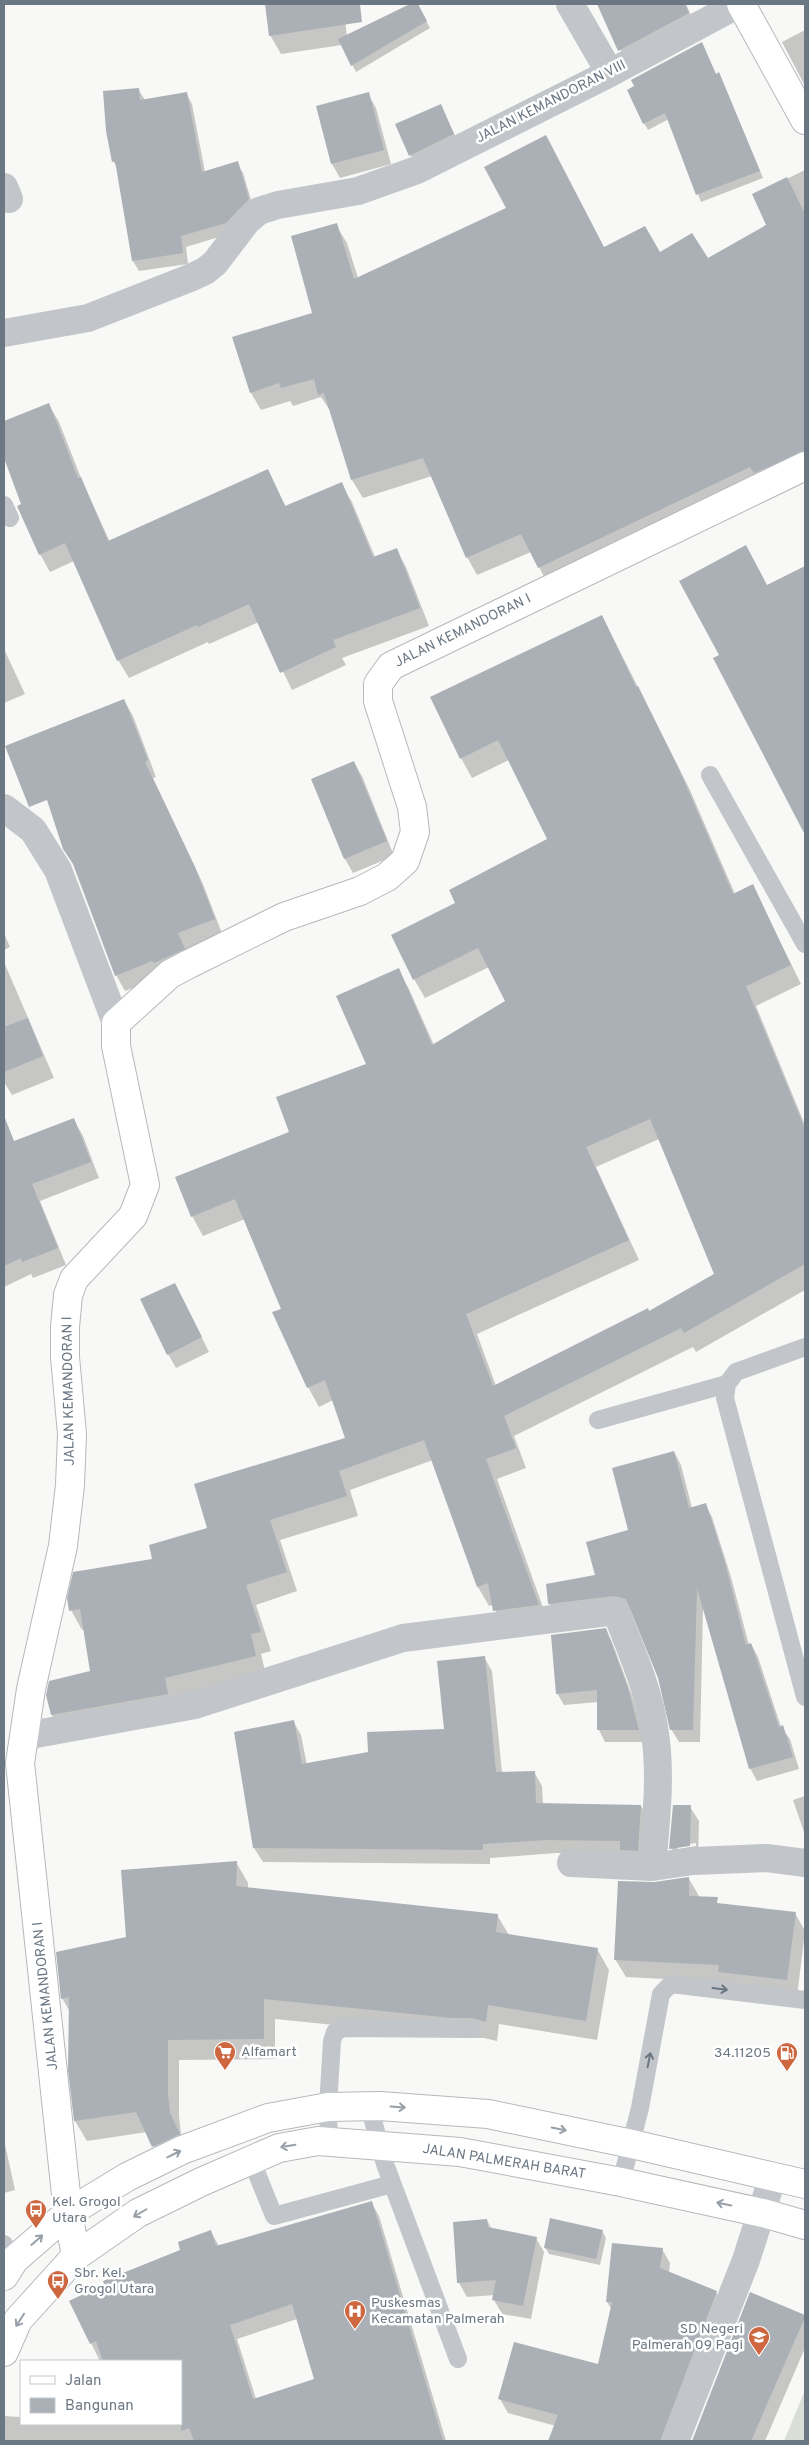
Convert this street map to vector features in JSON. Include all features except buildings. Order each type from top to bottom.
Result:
[{"type":"street","points":[[570,4],[610,73]]},
{"type":"street","name":"JALAN KEMANDORAN VIII","points":[[4,333],[88,318],[190,278],[205,271],[215,263],[247,221],[259,211],[278,204],[358,191],[417,170],[610,73],[740,4],[805,120]]},
{"type":"street","name":"JALAN KEMANDORAN I","points":[[76,2256],[68,2213],[12,1764],[14,1733],[32,1689],[63,1546],[70,1485],[72,1434],[65,1357],[68,1295],[74,1279],[133,1216],[145,1185],[116,1046],[116,1023],[170,974],[284,917],[360,891],[387,877],[405,861],[415,832],[412,807],[378,701],[378,684],[390,666],[805,466]]},
{"type":"street","points":[[4,808],[33,830],[58,870],[116,1023]]},
{"type":"street","points":[[14,1733],[195,1705],[403,1638],[616,1611],[639,1670],[654,1727],[658,1793],[652,1867]]},
{"type":"street","points":[[571,1863],[652,1867],[693,1861],[767,1858],[805,1863]]},
{"type":"street","points":[[7,2260],[68,2213],[126,2178],[182,2150],[268,2118],[328,2107],[369,2106],[488,2114],[632,2144],[805,2184]]},
{"type":"street","name":"JALAN PALMERAH BARAT","points":[[4,2352],[18,2320],[76,2256],[138,2213],[251,2159],[279,2148],[318,2141],[460,2152],[620,2182],[762,2213],[805,2225]]},
{"type":"street","points":[[675,2441],[762,2213],[773,2176]]},
{"type":"lane","points":[[710,775],[805,944]]},
{"type":"lane","points":[[805,1347],[736,1372],[727,1384],[724,1398],[805,1698]]},
{"type":"lane","points":[[598,1420],[727,1384]]},
{"type":"lane","points":[[620,2182],[632,2144],[661,1994],[665,1988],[671,1984],[805,2000]]},
{"type":"lane","points":[[329,2142],[328,2107],[332,2041],[335,2032],[344,2028],[472,2029]]},
{"type":"lane","points":[[369,2106],[378,2145],[458,2359]]},
{"type":"lane","points":[[251,2159],[274,2216],[392,2184]]},
{"type":"shaded area","points":[[805,2390],[805,2441],[784,2441]]},
{"type":"place","name":"Alfamart","points":[[225,2071]]},
{"type":"place","name":"34.11205","points":[[787,2072]]},
{"type":"place","name":"Kel. Grogol Utara","points":[[36,2229]]},
{"type":"place","name":"Sbr. Kel. Grogol Utara","points":[[58,2300]]},
{"type":"place","name":"Puskesmas Kecamatan Palmerah","points":[[355,2330]]},
{"type":"place","name":"SD Negeri Palmerah 09 Pagi","points":[[759,2356]]}]
